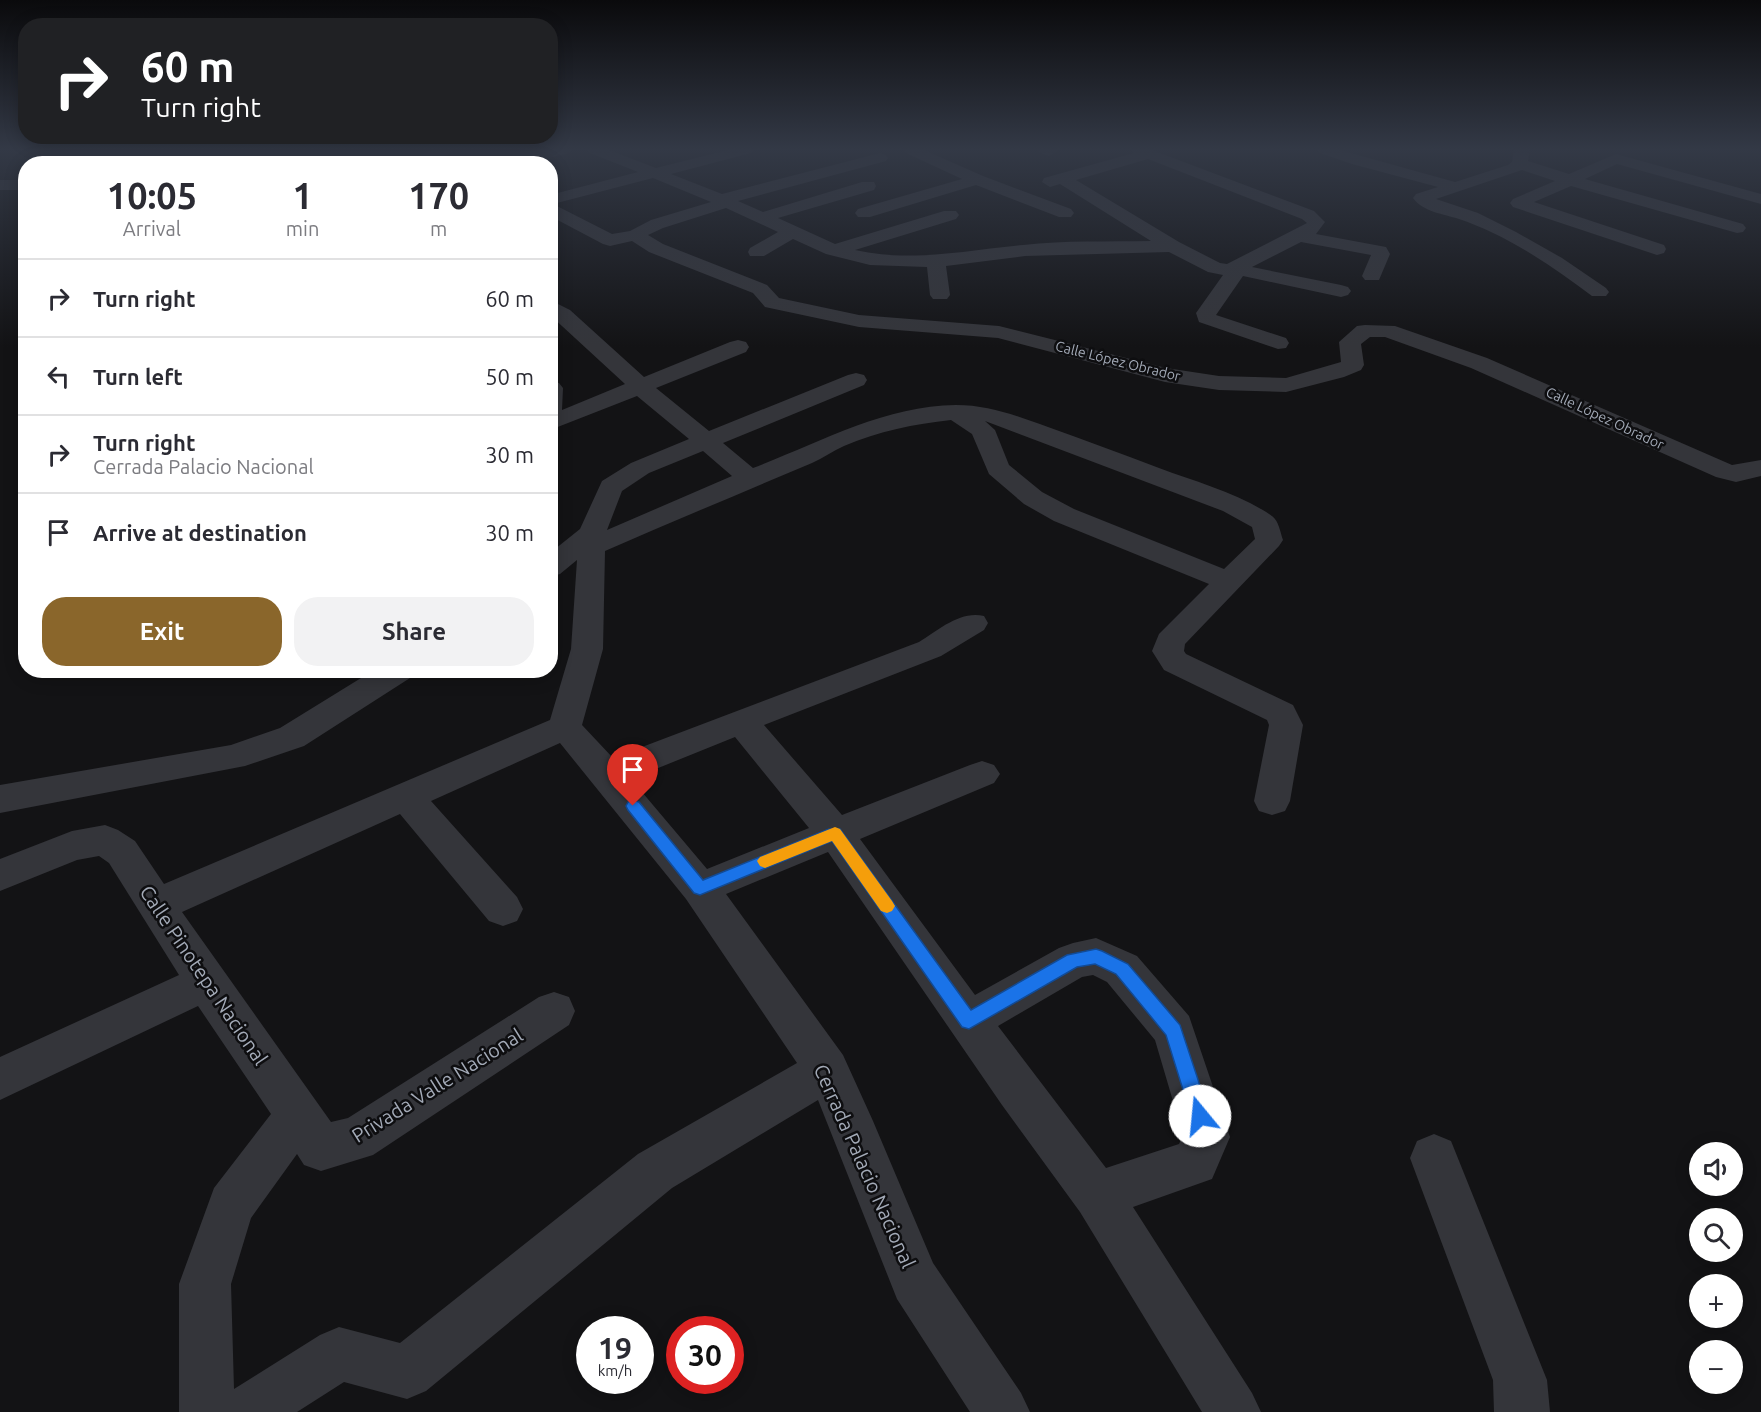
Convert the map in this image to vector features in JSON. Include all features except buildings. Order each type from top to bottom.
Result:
[{"type":"street","points":[[563,216],[610,240],[635,235],[682,216]]},
{"type":"street","points":[[756,216],[833,250],[870,259],[936,262],[1025,250],[1172,246]]},
{"type":"street","points":[[760,218],[767,216]]},
{"type":"street","points":[[833,250],[947,216]]},
{"type":"street","points":[[1023,219],[1037,216]]},
{"type":"street","points":[[1119,216],[1215,268],[1341,291]]},
{"type":"street","points":[[1233,270],[1313,228],[1316,222],[1309,216]]},
{"type":"street","points":[[1470,216],[1511,235],[1564,265],[1599,292]]},
{"type":"street","points":[[1558,216],[1657,249]]},
{"type":"street","points":[[1695,216],[1737,228]]},
{"type":"street","points":[[757,252],[791,232]]},
{"type":"street","name":"Calle López Obrador","points":[[635,235],[656,248],[760,289],[765,292],[772,303],[859,321],[999,332],[1166,375],[1220,383],[1286,385],[1336,372],[1353,365],[1350,342],[1365,331],[1387,331],[1507,375],[1725,472],[1736,474],[1761,468]]},
{"type":"street","points":[[1299,236],[1379,251],[1382,254],[1372,276]]},
{"type":"street","points":[[936,262],[940,295]]},
{"type":"street","points":[[1233,270],[1233,277],[1206,313],[1206,318],[1278,343]]},
{"type":"street","points":[[558,311],[642,388],[750,478]]},
{"type":"street","points":[[558,420],[642,388],[738,347]]},
{"type":"street","points":[[157,905],[565,728],[587,649],[593,539],[611,487],[640,468],[856,380]]},
{"type":"street","points":[[955,412],[983,430],[998,469],[1033,498],[1064,515],[1229,581]]},
{"type":"street","points":[[558,563],[593,539],[783,466],[835,441],[877,426],[914,417],[955,412],[989,414],[1232,505],[1264,523],[1269,540],[1170,641],[1168,651],[1175,662],[1281,713],[1286,725],[1272,801]]},
{"type":"street","points":[[607,774],[930,649],[973,623]]},
{"type":"street","points":[[0,799],[232,757],[292,737],[386,678]]},
{"type":"street","points":[[741,721],[835,833],[1097,1195],[1233,1412]]},
{"type":"street","name":"Cerrada Palacio Nacional","points":[[565,728],[607,774],[700,888],[826,1071],[857,1137],[915,1281],[1002,1412]]},
{"type":"street","points":[[700,888],[982,774]]},
{"type":"street","points":[[406,796],[503,909]]},
{"type":"street","name":"Calle Pinotepa Nacional","points":[[0,875],[72,846],[105,840],[122,852],[206,982],[298,1115]]},
{"type":"street","points":[[969,1021],[1073,961],[1096,956],[1122,969],[1174,1030],[1207,1137],[1195,1162],[1097,1195]]},
{"type":"street","points":[[0,1079],[206,982]]},
{"type":"street","name":"Privada Valle Nacional","points":[[298,1115],[321,1148],[357,1139],[554,1011]]},
{"type":"street","points":[[248,1412],[339,1354],[407,1372],[655,1171],[826,1071]]},
{"type":"street","points":[[207,1412],[205,1284],[231,1205],[298,1115]]},
{"type":"street","points":[[1434,1158],[1520,1380],[1522,1412]]},
{"type":"slow traffic","points":[[765,861],[835,833],[887,906]]},
{"type":"route","points":[[633,806],[700,888],[835,833],[969,1021],[1073,961],[1096,956],[1122,969],[1174,1030],[1200,1116]]}]
